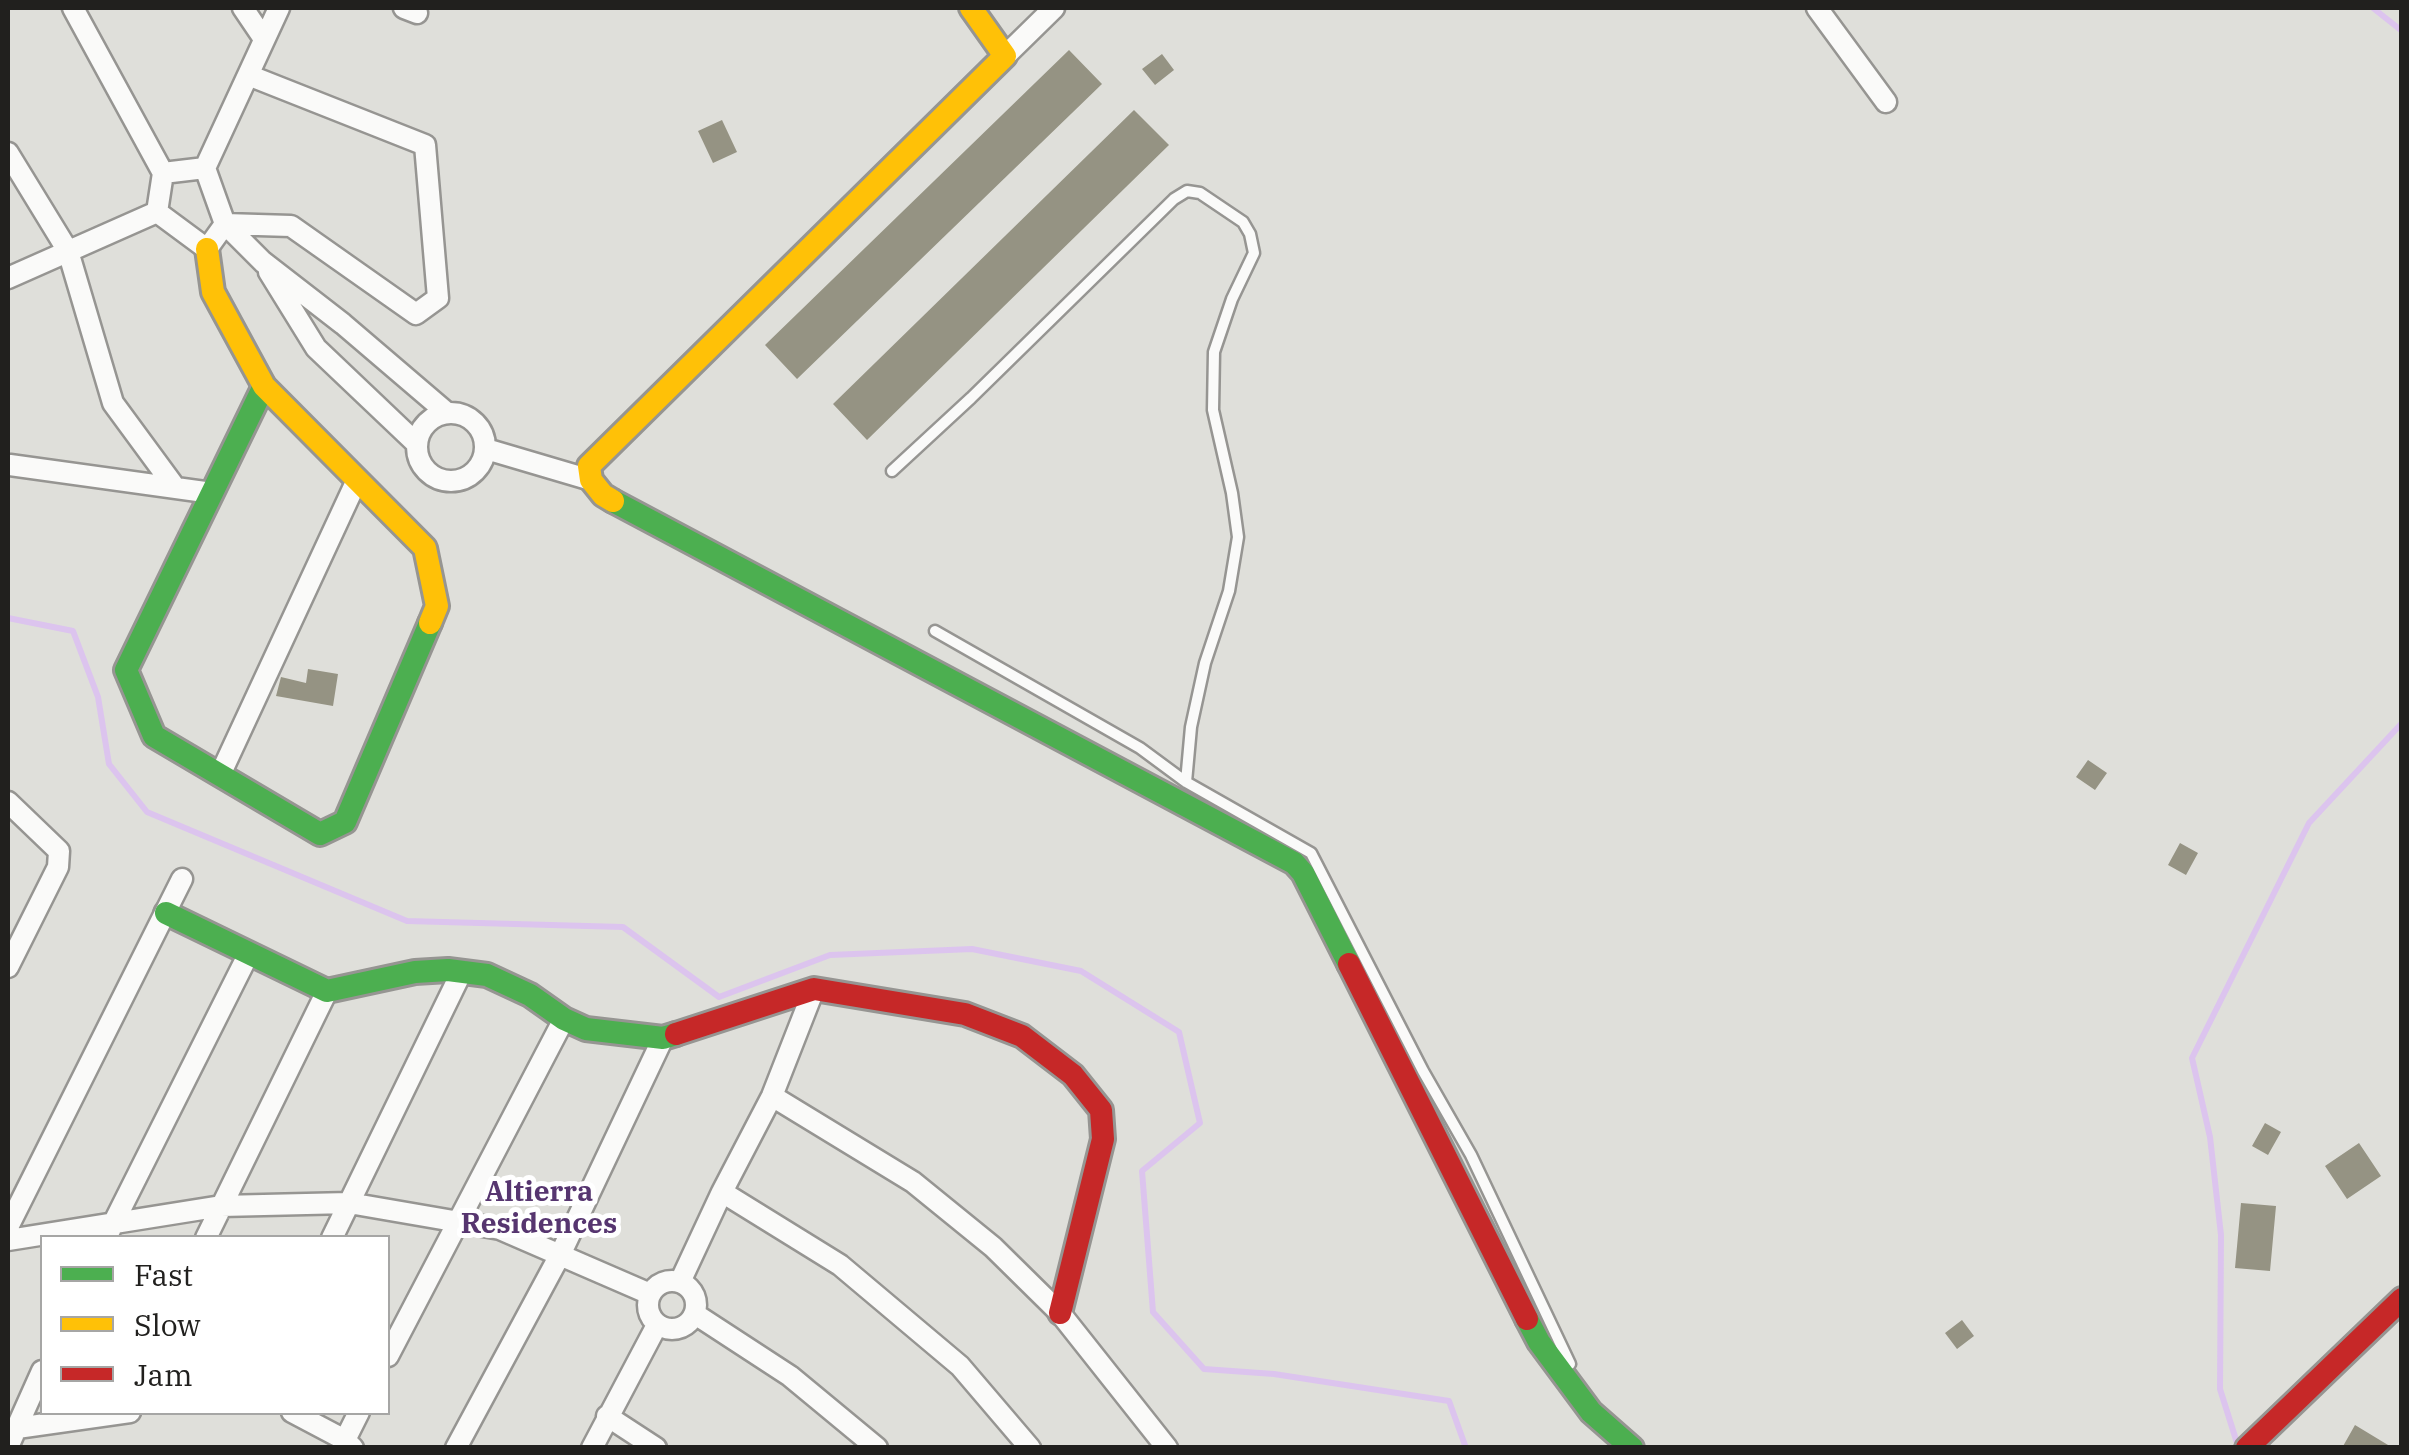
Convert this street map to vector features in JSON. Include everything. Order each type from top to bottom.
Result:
[{"type":"street","points":[[72,8],[163,173],[157,212]]},
{"type":"street","points":[[244,8],[264,40]]},
{"type":"street","points":[[278,8],[205,168],[225,224],[263,262],[446,412]]},
{"type":"street","points":[[971,8],[1005,56]]},
{"type":"street","points":[[1054,8],[589,466],[591,480],[602,495],[660,528],[1294,863],[1303,873],[1539,1342],[1591,1412],[1632,1448]]},
{"type":"street","points":[[1817,8],[1886,102]]},
{"type":"street","points":[[225,224],[291,226],[416,314],[438,298],[426,145],[248,76]]},
{"type":"street","points":[[8,153],[68,251],[112,403],[174,486]]},
{"type":"street","points":[[163,173],[205,168]]},
{"type":"street","points":[[8,278],[157,212]]},
{"type":"street","points":[[157,212],[207,248]]},
{"type":"street","points":[[225,224],[207,248],[213,292],[264,386],[425,548],[437,606],[345,822],[320,834],[154,736],[126,670],[264,386]]},
{"type":"street","points":[[263,262],[316,348],[417,444]]},
{"type":"street","points":[[446,412],[461,413],[475,421],[484,434],[482,464],[457,481],[442,480],[428,472],[419,460],[417,444],[421,430],[432,418],[446,412]]},
{"type":"street","points":[[486,449],[591,480]]},
{"type":"street","points":[[8,465],[212,493]]},
{"type":"street","points":[[220,775],[357,480]]},
{"type":"street","points":[[8,802],[59,851],[58,867],[8,967]]},
{"type":"street","points":[[8,1226],[182,880]]},
{"type":"street","points":[[166,913],[327,991],[415,972],[488,975],[586,1029],[663,1038],[814,989],[965,1014],[1022,1036],[1074,1076],[1101,1110],[1102,1138],[1060,1313]]},
{"type":"street","points":[[109,1231],[248,953]]},
{"type":"street","points":[[333,1235],[462,972]]},
{"type":"street","points":[[680,1282],[772,1096],[814,989]]},
{"type":"street","points":[[207,1235],[327,991]]},
{"type":"street","points":[[390,1352],[564,1019]]},
{"type":"street","points":[[456,1448],[561,1253],[663,1038]]},
{"type":"street","points":[[772,1096],[913,1182],[994,1247],[1060,1313],[1167,1448]]},
{"type":"street","points":[[722,1192],[840,1265],[960,1366],[1030,1448]]},
{"type":"street","points":[[64,1235],[109,1231],[221,1206],[348,1203],[500,1228],[650,1294]]},
{"type":"street","points":[[8,1240],[40,1237]]},
{"type":"street","points":[[680,1282],[696,1298],[696,1314],[679,1329],[664,1328],[648,1310],[650,1294],[660,1284],[680,1282]]},
{"type":"street","points":[[2248,1448],[2402,1299]]},
{"type":"street","points":[[696,1314],[790,1376],[877,1448]]},
{"type":"street","points":[[592,1448],[657,1324]]},
{"type":"street","points":[[12,1437],[40,1376]]},
{"type":"street","points":[[12,1437],[116,1415]]},
{"type":"street","points":[[297,1415],[349,1444],[358,1415]]},
{"type":"street","points":[[607,1416],[656,1448]]},
{"type":"lane","points":[[892,470],[1174,199],[1187,192],[1200,193],[1243,222],[1254,254],[1232,299],[1214,352],[1213,410],[1238,537],[1228,590],[1205,663],[1191,727],[1186,782]]},
{"type":"lane","points":[[936,631],[1140,748],[1186,782],[1310,853],[1471,1155],[1591,1412]]},
{"type":"building","points":[[1069,50],[1102,84],[797,379],[765,345]]},
{"type":"building","points":[[1162,54],[1174,70],[1155,85],[1142,69]]},
{"type":"building","points":[[1134,110],[1169,145],[867,440],[833,404]]},
{"type":"building","points":[[722,120],[737,152],[713,163],[698,131]]},
{"type":"building","points":[[308,669],[338,674],[333,706],[276,696],[281,677],[306,683]]},
{"type":"building","points":[[2088,760],[2107,773],[2095,790],[2076,777]]},
{"type":"building","points":[[2180,843],[2198,853],[2186,875],[2168,865]]},
{"type":"building","points":[[2265,1123],[2281,1132],[2268,1155],[2252,1146]]},
{"type":"building","points":[[2359,1143],[2381,1176],[2347,1199],[2325,1166]]},
{"type":"building","points":[[2241,1203],[2276,1206],[2270,1271],[2235,1268]]},
{"type":"building","points":[[1962,1320],[1974,1336],[1957,1349],[1945,1333]]},
{"type":"building","points":[[2355,1425],[2393,1448],[2342,1448]]},
{"type":"waterway","points":[[2373,8],[2402,31]]},
{"type":"waterway","points":[[8,618],[73,631],[98,697],[109,764],[147,812],[407,921],[623,927],[719,997],[830,955],[972,949],[1081,971],[1179,1032],[1200,1123],[1142,1171],[1153,1312],[1204,1369],[1274,1374],[1449,1401],[1466,1448]]},
{"type":"waterway","points":[[2237,1443],[2220,1389],[2221,1235],[2210,1137],[2192,1058],[2309,823],[2402,723]]},
{"type":"traffic: fast","points":[[264,386],[126,670],[154,736],[320,834],[345,822],[430,623]]},
{"type":"traffic: fast","points":[[613,501],[1294,863],[1303,873],[1349,964]]},
{"type":"traffic: fast","points":[[166,913],[327,991],[415,972],[448,970],[487,975],[530,995],[586,1029],[663,1038],[676,1034]]},
{"type":"traffic: fast","points":[[1527,1319],[1539,1342],[1591,1412],[1632,1448]]},
{"type":"traffic: slow","points":[[613,501],[591,480],[589,466],[1005,56],[971,8]]},
{"type":"traffic: slow","points":[[207,249],[213,292],[264,386],[425,548],[437,606],[430,623]]},
{"type":"traffic: jam","points":[[1349,964],[1527,1319]]},
{"type":"traffic: jam","points":[[676,1034],[814,989],[965,1014],[1022,1036],[1073,1075],[1101,1110],[1103,1139],[1060,1313]]},
{"type":"traffic: jam","points":[[2247,1448],[2402,1299]]},
{"type":"district","name":"Altierra Residences","points":[[539,1209]]}]
